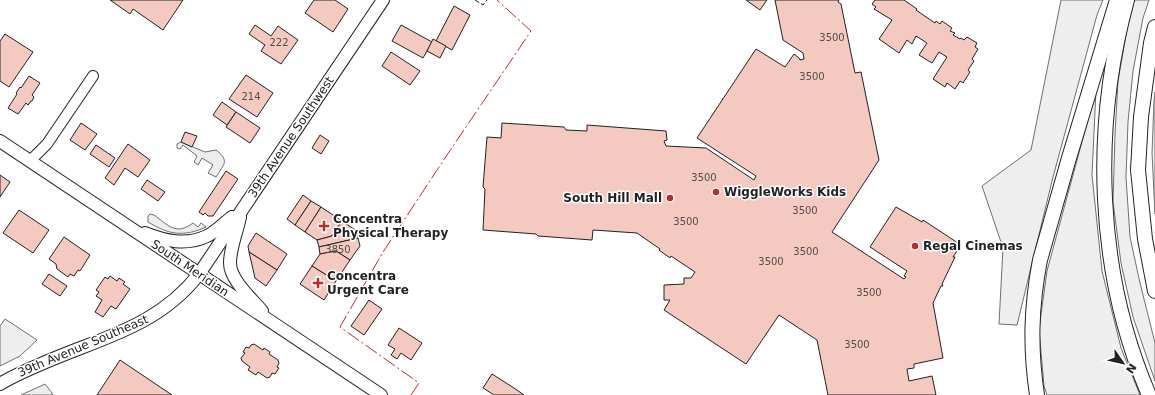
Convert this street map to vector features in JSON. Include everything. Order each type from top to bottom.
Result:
[{"type":"highway","points":[[1037,395],[1032,348],[1032,315],[1037,277],[1068,158],[1117,0]]},
{"type":"highway","points":[[1127,0],[1118,33],[1108,100],[1104,164],[1107,232],[1116,294],[1131,349],[1149,395]]},
{"type":"highway","points":[[1155,27],[1151,43],[1141,117],[1138,170],[1145,239],[1155,292]]},
{"type":"main road","name":"39th Avenue Southwest","points":[[199,274],[383,0]]},
{"type":"main road","name":"South Meridian","points":[[0,141],[381,395]]},
{"type":"main road","points":[[127,226],[154,237],[179,242],[189,241],[208,236],[242,209]]},
{"type":"main road","points":[[242,209],[232,251],[230,263],[231,270],[243,289],[274,324]]},
{"type":"main road","name":"39th Avenue Southeast","points":[[0,384],[31,368],[147,320],[179,297],[199,274]]},
{"type":"street","points":[[30,161],[47,144],[93,76]]},
{"type":"shaded area","points":[[1061,0],[1103,0],[1097,15],[1053,177],[1017,325],[999,324],[1003,248],[982,186],[1031,150]]},
{"type":"shaded area","points":[[1134,0],[1149,0],[1143,18],[1133,71],[1128,122],[1126,177],[1130,237],[1155,343],[1155,381],[1133,317],[1121,263],[1113,202],[1118,81],[1127,29]]},
{"type":"shaded area","points":[[1096,90],[1092,175],[1102,271],[1121,348],[1140,395],[1047,395],[1044,386],[1039,329],[1047,271]]},
{"type":"shaded area","points":[[1155,92],[1155,214],[1152,153]]},
{"type":"shaded area","points":[[181,142],[205,152],[216,150],[223,157],[223,166],[216,177],[208,173],[213,165],[202,158],[198,165],[194,162],[197,156],[183,145],[180,149],[177,148],[177,144]]},
{"type":"shaded area","points":[[150,214],[154,215],[172,228],[182,229],[193,223],[198,227],[201,223],[206,227],[184,233],[170,232],[148,222],[148,216]]},
{"type":"shaded area","points":[[5,319],[37,340],[20,356],[0,366],[0,326]]},
{"type":"shaded area","points":[[45,384],[53,395],[21,395]]},
{"type":"building","points":[[110,0],[183,0],[163,30],[133,9],[130,14]]},
{"type":"building","points":[[314,0],[335,0],[348,9],[333,32],[305,13]]},
{"type":"building","points":[[746,0],[767,0],[760,10]]},
{"type":"building","name":"South Hill Mall","points":[[775,0],[839,0],[838,2],[841,4],[855,73],[861,72],[879,160],[832,232],[904,279],[907,271],[870,247],[896,207],[922,222],[923,220],[961,245],[953,257],[955,257],[942,284],[943,286],[941,286],[933,303],[943,358],[914,364],[914,368],[907,369],[909,381],[932,376],[936,395],[828,395],[817,340],[779,315],[746,364],[664,310],[670,300],[664,300],[664,285],[684,284],[684,278],[691,278],[695,272],[671,256],[670,258],[637,233],[593,230],[592,240],[483,230],[485,189],[483,187],[487,137],[501,138],[502,123],[564,127],[566,130],[587,131],[587,125],[666,131],[667,140],[664,141],[666,146],[706,148],[754,180],[756,176],[697,138],[756,49],[785,67],[794,54],[800,60],[804,59],[803,53],[783,40]]},
{"type":"building","points":[[875,0],[904,0],[935,23],[936,21],[940,24],[942,21],[952,28],[950,31],[955,33],[953,35],[964,40],[967,37],[977,43],[975,47],[978,49],[972,59],[974,61],[968,70],[970,72],[963,83],[960,81],[955,89],[947,83],[945,87],[933,79],[947,57],[939,52],[932,63],[919,55],[927,43],[916,36],[912,44],[907,40],[899,53],[879,39],[892,20],[874,9],[876,7],[872,4]]},
{"type":"building","points":[[454,6],[470,15],[452,50],[436,41]]},
{"type":"building","points":[[255,25],[271,36],[278,26],[298,40],[281,64],[261,51],[265,45],[249,34]]},
{"type":"building","points":[[401,25],[432,42],[423,58],[392,41]]},
{"type":"building","points":[[5,34],[33,52],[9,87],[0,81],[0,41]]},
{"type":"building","points":[[433,39],[446,46],[440,58],[427,51]]},
{"type":"building","points":[[391,52],[420,71],[410,85],[382,66]]},
{"type":"building","points":[[246,75],[273,93],[257,117],[229,99]]},
{"type":"building","points":[[29,76],[40,83],[32,95],[34,97],[32,101],[28,105],[26,103],[18,114],[8,108],[17,94],[16,93]]},
{"type":"building","points":[[222,102],[236,112],[227,125],[213,115]]},
{"type":"building","points":[[236,112],[260,128],[250,143],[226,127]]},
{"type":"building","points":[[81,123],[97,134],[85,150],[70,140]]},
{"type":"building","points":[[185,132],[197,136],[192,147],[181,142]]},
{"type":"building","points":[[320,135],[329,141],[321,154],[312,148]]},
{"type":"building","points":[[128,144],[150,160],[138,177],[125,168],[114,185],[105,178]]},
{"type":"building","points":[[96,145],[115,158],[109,167],[90,154]]},
{"type":"building","points":[[226,171],[238,179],[213,216],[208,216],[205,213],[203,215],[199,212]]},
{"type":"building","points":[[0,175],[10,182],[0,197]]},
{"type":"building","points":[[147,180],[165,192],[158,201],[141,189]]},
{"type":"building","points":[[303,195],[311,201],[295,225],[287,219]]},
{"type":"building","points":[[311,201],[321,207],[305,232],[295,225]]},
{"type":"building","name":"Concentra Physical Therapy","points":[[321,207],[342,221],[332,236],[317,240],[305,232]]},
{"type":"building","points":[[19,210],[49,230],[33,253],[3,233]]},
{"type":"building","points":[[342,221],[357,231],[358,238],[319,247],[317,240],[332,236]]},
{"type":"building","points":[[256,233],[287,254],[277,270],[249,252],[248,246]]},
{"type":"building","points":[[64,237],[90,255],[80,271],[78,270],[74,276],[70,274],[68,277],[57,269],[56,264],[49,259]]},
{"type":"building","points":[[358,238],[360,246],[350,260],[336,251],[320,254],[319,247]]},
{"type":"building","points":[[336,251],[350,260],[336,281],[312,266],[320,254]]},
{"type":"building","points":[[249,252],[277,270],[266,286],[255,278]]},
{"type":"building","name":"Concentra Urgent Care","points":[[312,266],[336,281],[324,300],[300,284]]},
{"type":"building","points":[[49,274],[67,286],[60,296],[42,284]]},
{"type":"building","points":[[110,276],[117,281],[119,278],[125,282],[123,284],[130,289],[116,309],[111,306],[103,317],[95,312],[102,300],[96,296],[99,292],[96,290],[105,277],[108,279]]},
{"type":"building","points":[[369,300],[382,309],[364,335],[351,326]]},
{"type":"building","points":[[399,328],[422,343],[411,360],[401,353],[397,359],[391,355],[395,349],[388,345]]},
{"type":"building","points":[[254,344],[263,350],[264,348],[270,352],[269,354],[278,360],[279,363],[277,367],[279,368],[275,374],[272,373],[270,377],[267,378],[258,372],[256,375],[248,370],[250,367],[242,361],[241,358],[245,353],[243,352],[246,347],[249,348]]},
{"type":"building","points":[[120,360],[172,395],[97,395]]},
{"type":"building","points":[[492,374],[524,395],[494,395],[483,388]]},
{"type":"fence","points":[[475,0],[483,5],[487,0]]},
{"type":"power","points":[[411,395],[419,383],[340,327],[383,252],[531,31],[497,0]]},
{"type":"place","name":"WiggleWorks Kids","points":[[716,192]]},
{"type":"place","name":"South Hill Mall","points":[[670,198]]},
{"type":"place","name":"Concentra Physical Therapy","points":[[324,226]]},
{"type":"place","name":"Regal Cinemas","points":[[915,246]]},
{"type":"place","name":"Concentra Urgent Care","points":[[318,283]]}]
